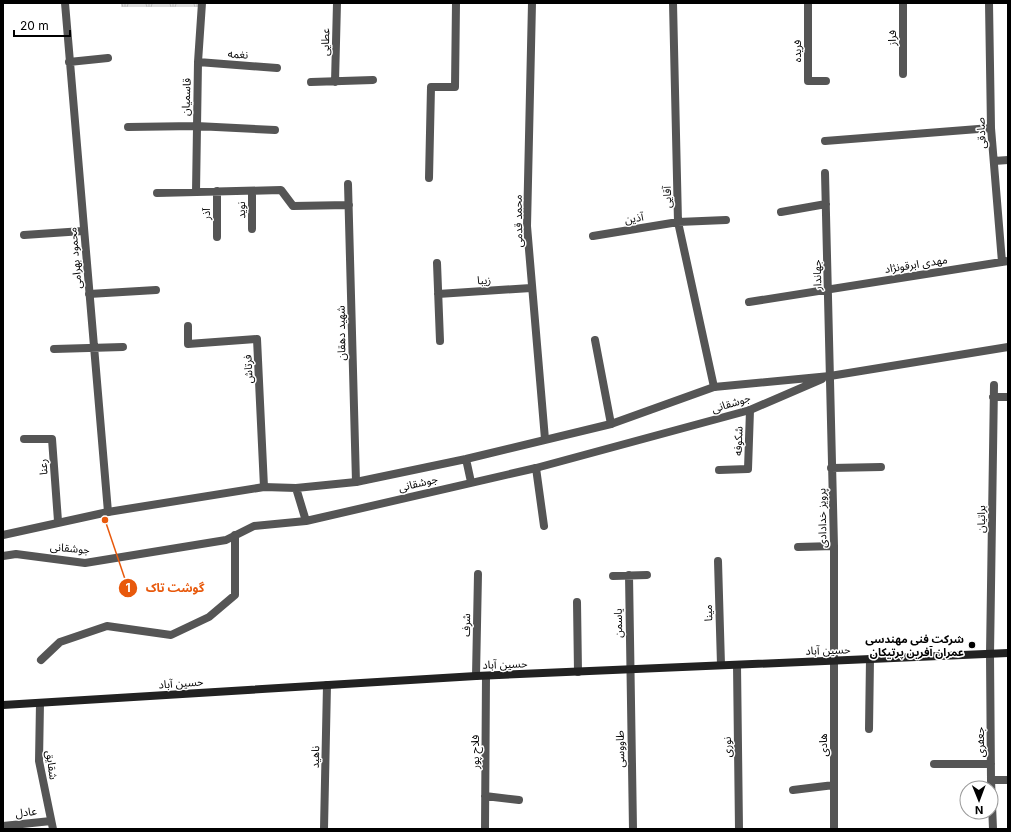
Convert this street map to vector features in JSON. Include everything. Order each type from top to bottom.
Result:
[{"type":"main road","name":"حسین آباد","points":[[3,705],[476,676],[1008,653]]},
{"type":"street","name":"محمود بهرامی","points":[[65,3],[108,512]]},
{"type":"street","name":"قاسمیان","points":[[196,192],[198,62],[202,3]]},
{"type":"street","name":"عطایی","points":[[335,82],[337,3]]},
{"type":"street","points":[[429,178],[430,87],[455,87],[456,3]]},
{"type":"street","name":"محمد قدمی","points":[[532,3],[527,226],[531,288],[545,439]]},
{"type":"street","name":"آقایی","points":[[673,3],[678,222],[714,387]]},
{"type":"street","name":"فریده","points":[[808,3],[808,81],[826,81]]},
{"type":"street","name":"فراز","points":[[903,3],[903,74]]},
{"type":"street","name":"صادقی","points":[[989,3],[994,161],[1005,262]]},
{"type":"street","points":[[69,62],[108,58]]},
{"type":"street","name":"نغمه","points":[[198,62],[276,68]]},
{"type":"street","points":[[311,82],[373,80]]},
{"type":"street","points":[[128,127],[196,126],[275,130]]},
{"type":"street","points":[[825,141],[992,128]]},
{"type":"street","points":[[994,161],[1008,160]]},
{"type":"street","name":"جهاندار","points":[[826,173],[830,376]]},
{"type":"street","name":"شهید دهقان","points":[[348,184],[356,482]]},
{"type":"street","points":[[157,193],[281,190],[293,206],[349,205]]},
{"type":"street","name":"آذر","points":[[218,191],[218,237]]},
{"type":"street","name":"نوید","points":[[252,191],[252,229]]},
{"type":"street","points":[[781,212],[826,204]]},
{"type":"street","name":"آذین","points":[[593,236],[678,222],[726,220]]},
{"type":"street","points":[[24,235],[83,230]]},
{"type":"street","name":"مهدی ابرقونژاد","points":[[749,302],[1005,262]]},
{"type":"street","points":[[437,263],[440,341]]},
{"type":"street","name":"زیبا","points":[[438,294],[531,288]]},
{"type":"street","points":[[89,294],[156,290]]},
{"type":"street","name":"فرتاش","points":[[188,326],[188,344],[257,339],[264,487]]},
{"type":"street","points":[[595,340],[610,424]]},
{"type":"street","points":[[54,349],[123,347]]},
{"type":"street","name":"جوشقانی","points":[[3,535],[108,512],[264,487],[296,488],[356,482],[466,459],[610,424],[714,387],[830,376],[1008,347]]},
{"type":"street","name":"جوشقانی","points":[[3,556],[16,554],[85,563],[226,540],[254,526],[306,521],[536,468],[750,410],[830,376]]},
{"type":"street","name":"پرویز خدادادی","points":[[830,376],[834,546],[834,660]]},
{"type":"street","name":"براتیان","points":[[990,654],[994,385]]},
{"type":"street","points":[[993,397],[1008,397]]},
{"type":"street","name":"شکوفه","points":[[719,470],[748,469],[750,410]]},
{"type":"street","name":"رعنا","points":[[24,439],[52,439],[58,522]]},
{"type":"street","points":[[466,459],[471,482]]},
{"type":"street","points":[[831,468],[881,467]]},
{"type":"street","points":[[536,468],[544,526]]},
{"type":"street","points":[[296,488],[306,521]]},
{"type":"street","points":[[41,660],[60,642],[107,626],[171,635],[209,617],[235,595],[235,536]]},
{"type":"street","points":[[798,547],[834,546]]},
{"type":"street","name":"مینا","points":[[718,561],[721,665]]},
{"type":"street","name":"شرف","points":[[476,676],[478,574]]},
{"type":"street","points":[[613,576],[647,575]]},
{"type":"street","name":"یاسمن","points":[[629,576],[630,670]]},
{"type":"street","points":[[577,602],[578,672]]},
{"type":"street","name":"جعفری","points":[[990,654],[991,780]]},
{"type":"street","points":[[868,729],[870,659]]},
{"type":"street","name":"هادی","points":[[834,660],[834,829]]},
{"type":"street","name":"نوری","points":[[737,664],[739,829]]},
{"type":"street","name":"طاووسی","points":[[630,670],[633,829]]},
{"type":"street","name":"فلاح پور","points":[[485,829],[486,676]]},
{"type":"street","name":"ناهید","points":[[324,829],[328,685]]},
{"type":"street","name":"شقایق","points":[[40,703],[38,760],[52,825]]},
{"type":"street","points":[[934,764],[991,764]]},
{"type":"street","points":[[793,790],[834,785]]},
{"type":"street","points":[[485,796],[519,800]]},
{"type":"street","name":"عادل","points":[[3,826],[52,825]]},
{"type":"green space","points":[[121,3],[199,3],[198,7],[121,7]]},
{"type":"place","name":"گوشت تاک","points":[[105,520]]},
{"type":"place","name":"شرکت فنی مهندسی عمران آفرین پرتیکان","points":[[972,645]]}]
